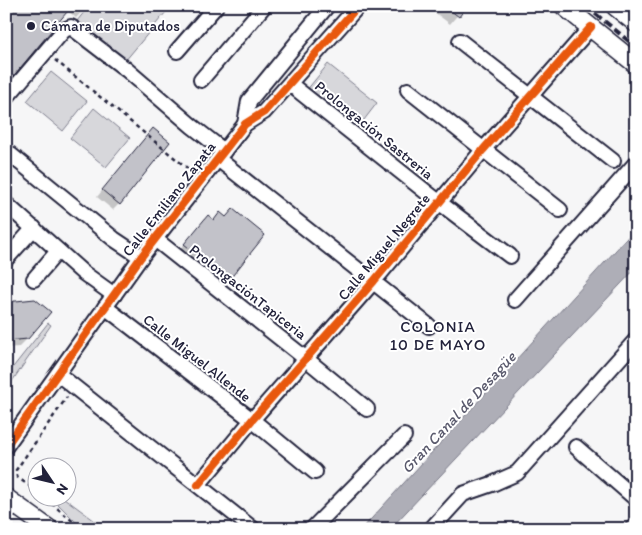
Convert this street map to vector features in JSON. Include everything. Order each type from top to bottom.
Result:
[{"type":"main road","points":[[564,6],[636,64]]},
{"type":"main road","points":[[6,498],[49,529]]},
{"type":"street","points":[[177,51],[216,6]]},
{"type":"street","points":[[201,80],[264,6]]},
{"type":"street","name":"Calle Emiliano Zapata","points":[[244,124],[249,101],[327,6]]},
{"type":"street","name":"Calle Emiliano Zapata","points":[[6,446],[155,239],[244,124],[264,112],[358,6]]},
{"type":"street","points":[[6,98],[64,30],[71,27],[75,29],[221,155],[429,326]]},
{"type":"street","name":"Calle Miguel Negrete","points":[[198,485],[305,358],[374,281],[483,150],[591,27]]},
{"type":"street","points":[[460,42],[613,161]]},
{"type":"street","name":"Prolongación Sastreria","points":[[290,84],[510,256]]},
{"type":"street","points":[[408,90],[560,210]]},
{"type":"street","points":[[6,151],[106,233],[141,258]]},
{"type":"street","points":[[515,300],[636,163]]},
{"type":"street","points":[[6,204],[82,272],[114,295]]},
{"type":"street","points":[[7,258],[34,228]]},
{"type":"street","name":"ProlongaciónTapiceria","points":[[155,239],[367,409]]},
{"type":"street","points":[[34,279],[58,251]]},
{"type":"street","name":"Calle Miguel Allende","points":[[105,307],[252,420],[315,472]]},
{"type":"street","points":[[432,529],[462,494],[517,473],[636,340]]},
{"type":"street","points":[[58,374],[253,529]]},
{"type":"street","name":"Calle Emiliano Zapata","points":[[6,436],[22,426]]},
{"type":"street","points":[[312,529],[404,436]]},
{"type":"street","points":[[576,447],[636,499]]},
{"type":"street","points":[[632,529],[636,525]]},
{"type":"path","points":[[46,52],[201,180]]},
{"type":"path","points":[[28,485],[17,477],[16,470],[74,386]]},
{"type":"path","points":[[57,508],[82,529]]},
{"type":"shaded area","points":[[89,6],[171,6],[125,61],[77,21]]},
{"type":"shaded area","points":[[328,64],[377,103],[357,129],[306,91]]},
{"type":"shaded area","points":[[51,72],[87,101],[63,131],[27,101]]},
{"type":"shaded area","points":[[94,108],[130,138],[106,167],[70,138]]},
{"type":"shaded area","points":[[636,228],[636,268],[390,529],[362,529]]},
{"type":"shaded area","points":[[48,323],[51,325],[6,390],[6,376]]},
{"type":"shaded area","points":[[62,508],[78,508],[106,529],[83,529]]},
{"type":"building","name":"Cámara de Diputados","points":[[6,6],[72,6],[6,85]]},
{"type":"building","points":[[445,6],[467,6],[459,17]]},
{"type":"building","points":[[153,128],[170,142],[120,205],[102,190]]},
{"type":"building","points":[[233,209],[265,235],[229,280],[184,244],[208,215],[214,220],[220,212],[226,217]]},
{"type":"building","points":[[35,299],[51,312],[28,339],[6,341],[6,302]]},
{"type":"railway","points":[[586,6],[636,47]]},
{"type":"cycle path","points":[[6,446],[141,257],[245,124],[264,112],[358,6]]},
{"type":"cycle path","points":[[198,485],[252,420],[374,281],[483,150],[591,27]]},
{"type":"place","name":"Cámara de Diputados","points":[[31,26]]},
{"type":"district","name":"COLONIA 10 DE MAYO","points":[[438,335]]},
{"type":"water label","name":"Gran Canal de Desagüe","points":[[458,412]]}]
